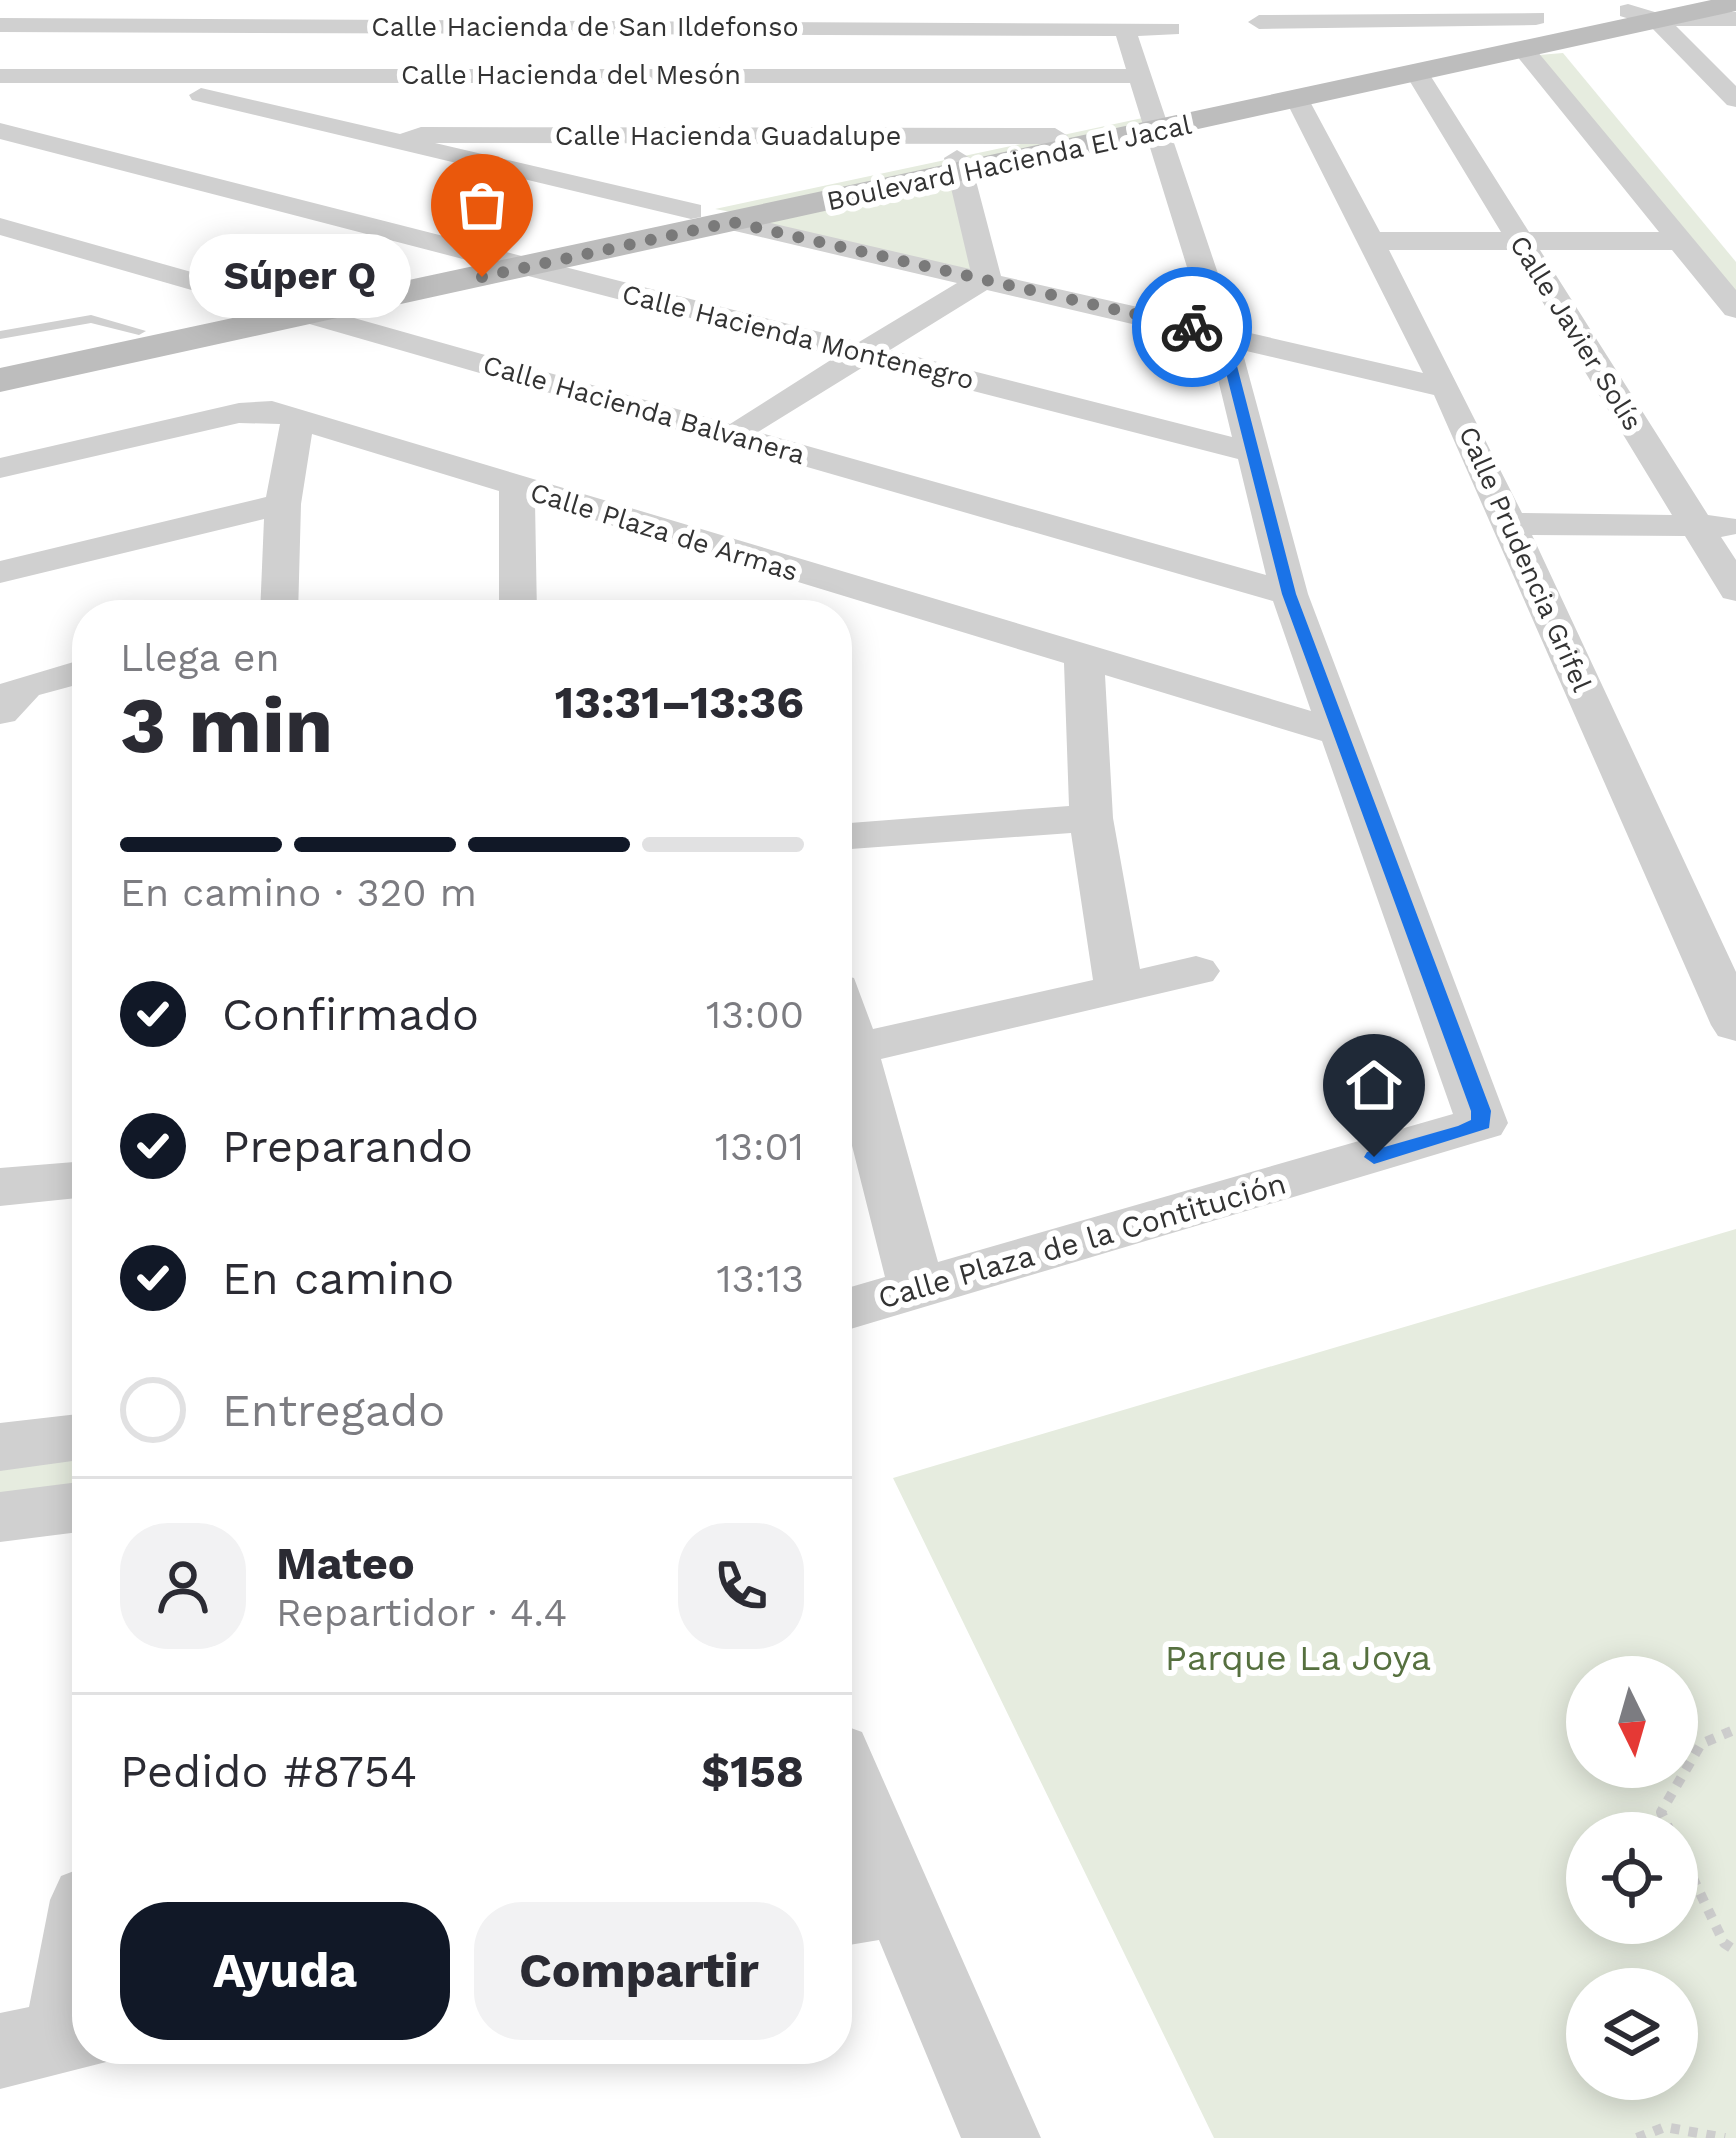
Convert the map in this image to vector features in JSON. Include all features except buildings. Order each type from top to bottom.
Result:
[{"type":"main road","name":"Boulevard Hacienda El Jacal","points":[[0,380],[732,222],[1155,123],[1270,48],[1353,81],[1414,68],[1537,30],[1736,3]]},
{"type":"main road","name":"Boulevard Hacienda El Jacal","points":[[0,361],[691,211],[959,166],[1055,136],[1155,123]]},
{"type":"street","points":[[431,112],[469,27],[496,0]]},
{"type":"street","points":[[1654,11],[1736,19]]},
{"type":"street","points":[[1654,11],[1735,98]]},
{"type":"street","points":[[1270,48],[1380,21],[1537,30],[1572,104],[1730,294]]},
{"type":"street","name":"Calle Javier Solís","points":[[1380,21],[1414,68],[1736,590]]},
{"type":"street","name":"Calle Hacienda de San Ildefonso","points":[[0,25],[1171,28]]},
{"type":"street","points":[[1125,29],[1223,335],[1249,452],[1289,594],[1342,734]]},
{"type":"street","name":"Calle Prudencia Grifel","points":[[1270,48],[1447,388],[1736,1025]]},
{"type":"street","points":[[1698,56],[1736,56]]},
{"type":"street","name":"Calle Hacienda del Mesón","points":[[0,76],[113,76],[431,112],[1142,76]]},
{"type":"street","points":[[113,76],[431,112],[691,211]]},
{"type":"street","points":[[787,136],[795,87]]},
{"type":"street","points":[[1572,104],[1612,103]]},
{"type":"street","name":"Calle Hacienda Guadalupe","points":[[431,112],[787,136],[1055,136]]},
{"type":"street","name":"Calle Hacienda Montenegro","points":[[0,131],[1249,452]]},
{"type":"street","points":[[959,166],[987,278]]},
{"type":"street","points":[[732,222],[1447,388]]},
{"type":"street","name":"Calle Hacienda Balvanera","points":[[0,226],[1289,594]]},
{"type":"street","points":[[1370,241],[1682,241]]},
{"type":"street","points":[[746,424],[987,278]]},
{"type":"street","points":[[0,468],[280,415],[280,600]]},
{"type":"street","name":"Calle Plaza de Armas","points":[[280,415],[1342,734]]},
{"type":"street","points":[[517,487],[518,600]]},
{"type":"street","points":[[0,572],[283,504]]},
{"type":"street","points":[[1508,524],[1736,526]]},
{"type":"street","points":[[1084,660],[1091,818],[1119,988]]},
{"type":"street","points":[[0,712],[19,689],[72,674]]},
{"type":"street","name":"Calle Plaza de la Contitución","points":[[852,1307],[1482,1124],[1342,734]]},
{"type":"street","points":[[852,835],[1091,818]]},
{"type":"street","points":[[853,1050],[1196,971]]},
{"type":"street","points":[[852,1046],[916,1286]]},
{"type":"street","points":[[0,1187],[72,1180]]},
{"type":"street","points":[[0,1447],[72,1438]]},
{"type":"street","points":[[0,1517],[72,1508]]},
{"type":"street","points":[[852,1830],[867,1906],[1001,2138]]},
{"type":"street","points":[[50,2040],[72,1957]]},
{"type":"lane","points":[[0,335],[91,319],[139,331]]},
{"type":"path","points":[[1661,1812],[1701,1744],[1736,1729]]},
{"type":"path","points":[[1698,1889],[1724,1943],[1736,1951]]},
{"type":"path","points":[[1637,2138],[1665,2127],[1725,2138]]},
{"type":"green space","points":[[1563,53],[1736,262],[1736,300],[1539,55]]},
{"type":"green space","points":[[1152,116],[1154,129],[742,214],[715,209]]},
{"type":"green space","points":[[957,177],[971,271],[757,222]]},
{"type":"green space","name":"Parque La Joya","points":[[1736,1229],[1736,2138],[1214,2138],[893,1478]]},
{"type":"green space","points":[[72,1449],[72,1493],[0,1500],[0,1457]]},
{"type":"way so far","points":[[482,277],[732,222],[1192,327]]},
{"type":"place","name":"Súper Q","points":[[482,277]]},
{"type":"route","points":[[1192,327],[1223,335],[1249,452],[1289,594],[1481,1111],[1482,1124],[1466,1131],[1374,1157]]}]
